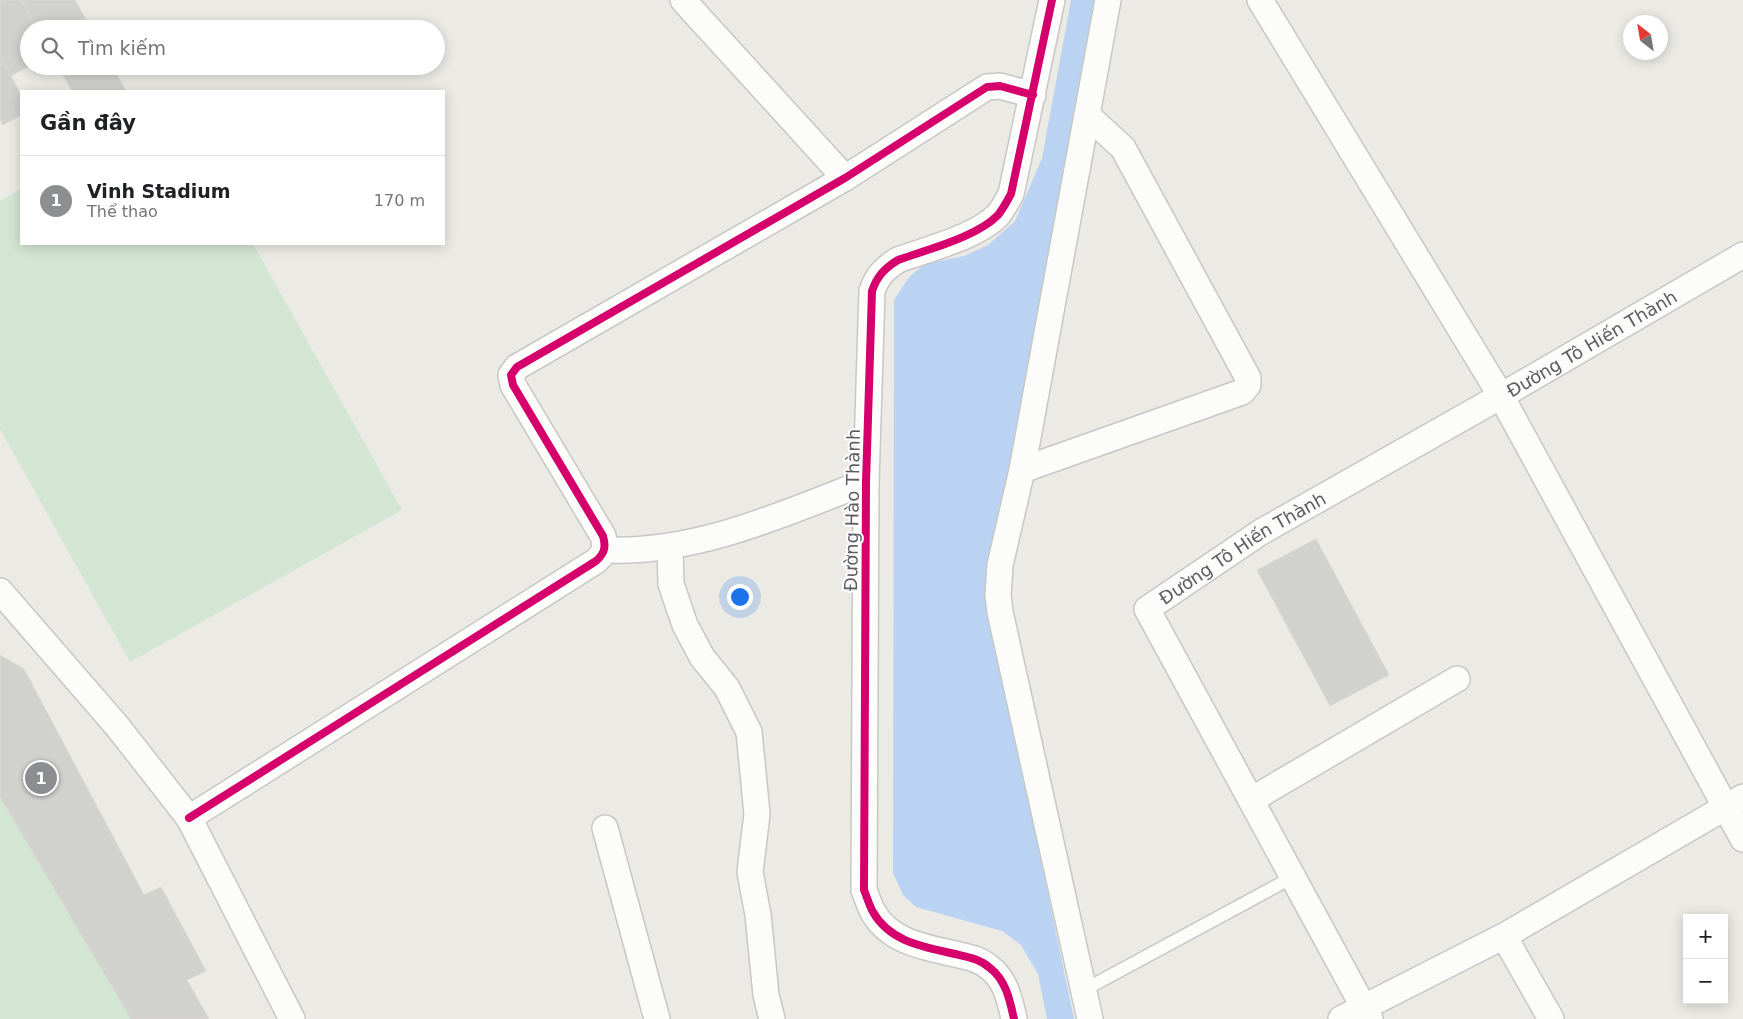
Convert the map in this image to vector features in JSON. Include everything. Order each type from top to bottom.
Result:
[{"type":"street","points":[[683,0],[845,178]]},
{"type":"street","name":"Đường Hào Thành","points":[[1014,1019],[1004,984],[991,968],[974,958],[912,944],[895,935],[882,925],[872,911],[864,890],[866,482],[872,291],[880,273],[898,260],[965,236],[985,226],[999,214],[1011,194],[1052,0]]},
{"type":"street","points":[[1090,1019],[1000,612],[998,595],[1000,565],[1022,470],[1108,0]]},
{"type":"street","points":[[1260,0],[1501,396],[1734,801],[1743,839]]},
{"type":"street","points":[[189,818],[596,561],[605,550],[603,536],[513,385],[511,375],[517,367],[845,178],[988,87],[1000,86],[1033,95]]},
{"type":"street","points":[[1022,470],[1242,392],[1248,385],[1248,378],[1123,148],[1087,115]]},
{"type":"street","name":"Đường Tô Hiến Thành","points":[[1366,1013],[1147,609],[1261,532],[1501,396],[1743,255]]},
{"type":"street","points":[[605,550],[628,551],[670,546],[721,535],[784,514],[866,482]]},
{"type":"street","points":[[670,546],[671,584],[686,625],[702,657],[727,688],[750,732],[757,814],[750,872],[758,915],[766,995],[772,1019]]},
{"type":"street","points":[[0,591],[117,726],[189,818],[292,1019]]},
{"type":"street","points":[[1251,800],[1457,679]]},
{"type":"street","points":[[1341,1019],[1366,1013],[1504,936],[1734,801]]},
{"type":"street","points":[[605,828],[657,1019]]},
{"type":"street","points":[[1504,936],[1551,1019]]},
{"type":"lane","points":[[1084,990],[1293,877]]},
{"type":"green space","points":[[20,190],[20,245],[254,245],[402,510],[130,662],[0,429],[0,201]]},
{"type":"green space","points":[[0,655],[24,669],[144,895],[161,887],[206,971],[187,980],[209,1019],[0,1019]]},
{"type":"water","points":[[1071,0],[1100,0],[985,591],[1074,1019],[1047,1019],[1038,974],[1021,945],[1002,931],[916,907],[903,895],[893,873],[894,300],[909,277],[925,264],[964,256],[988,245],[1015,221],[1042,158]]},
{"type":"building","points":[[0,0],[21,0],[32,20],[20,20],[20,71],[11,76],[0,56]]},
{"type":"building","points":[[21,0],[75,0],[86,20],[32,20]]},
{"type":"building","points":[[0,56],[20,92],[20,116],[3,125],[0,120]]},
{"type":"building","points":[[63,75],[117,75],[125,90],[71,90]]},
{"type":"building","points":[[1316,539],[1389,675],[1330,706],[1257,570]]},
{"type":"building","points":[[0,655],[24,669],[144,895],[161,887],[206,971],[187,980],[209,1019],[131,1019],[0,797]]},
{"type":"cycle path","points":[[1014,1019],[1004,985],[990,968],[974,959],[920,946],[898,937],[880,922],[864,890],[866,482],[872,291],[882,273],[898,260],[951,242],[978,230],[989,223],[1003,208],[1011,194],[1052,0]]},
{"type":"cycle path","points":[[189,818],[596,561],[601,555],[604,547],[603,536],[513,385],[511,375],[517,367],[845,178],[987,87],[1000,86],[1033,95]]},
{"type":"place","name":"Vinh Stadium","points":[[41,778]]}]
